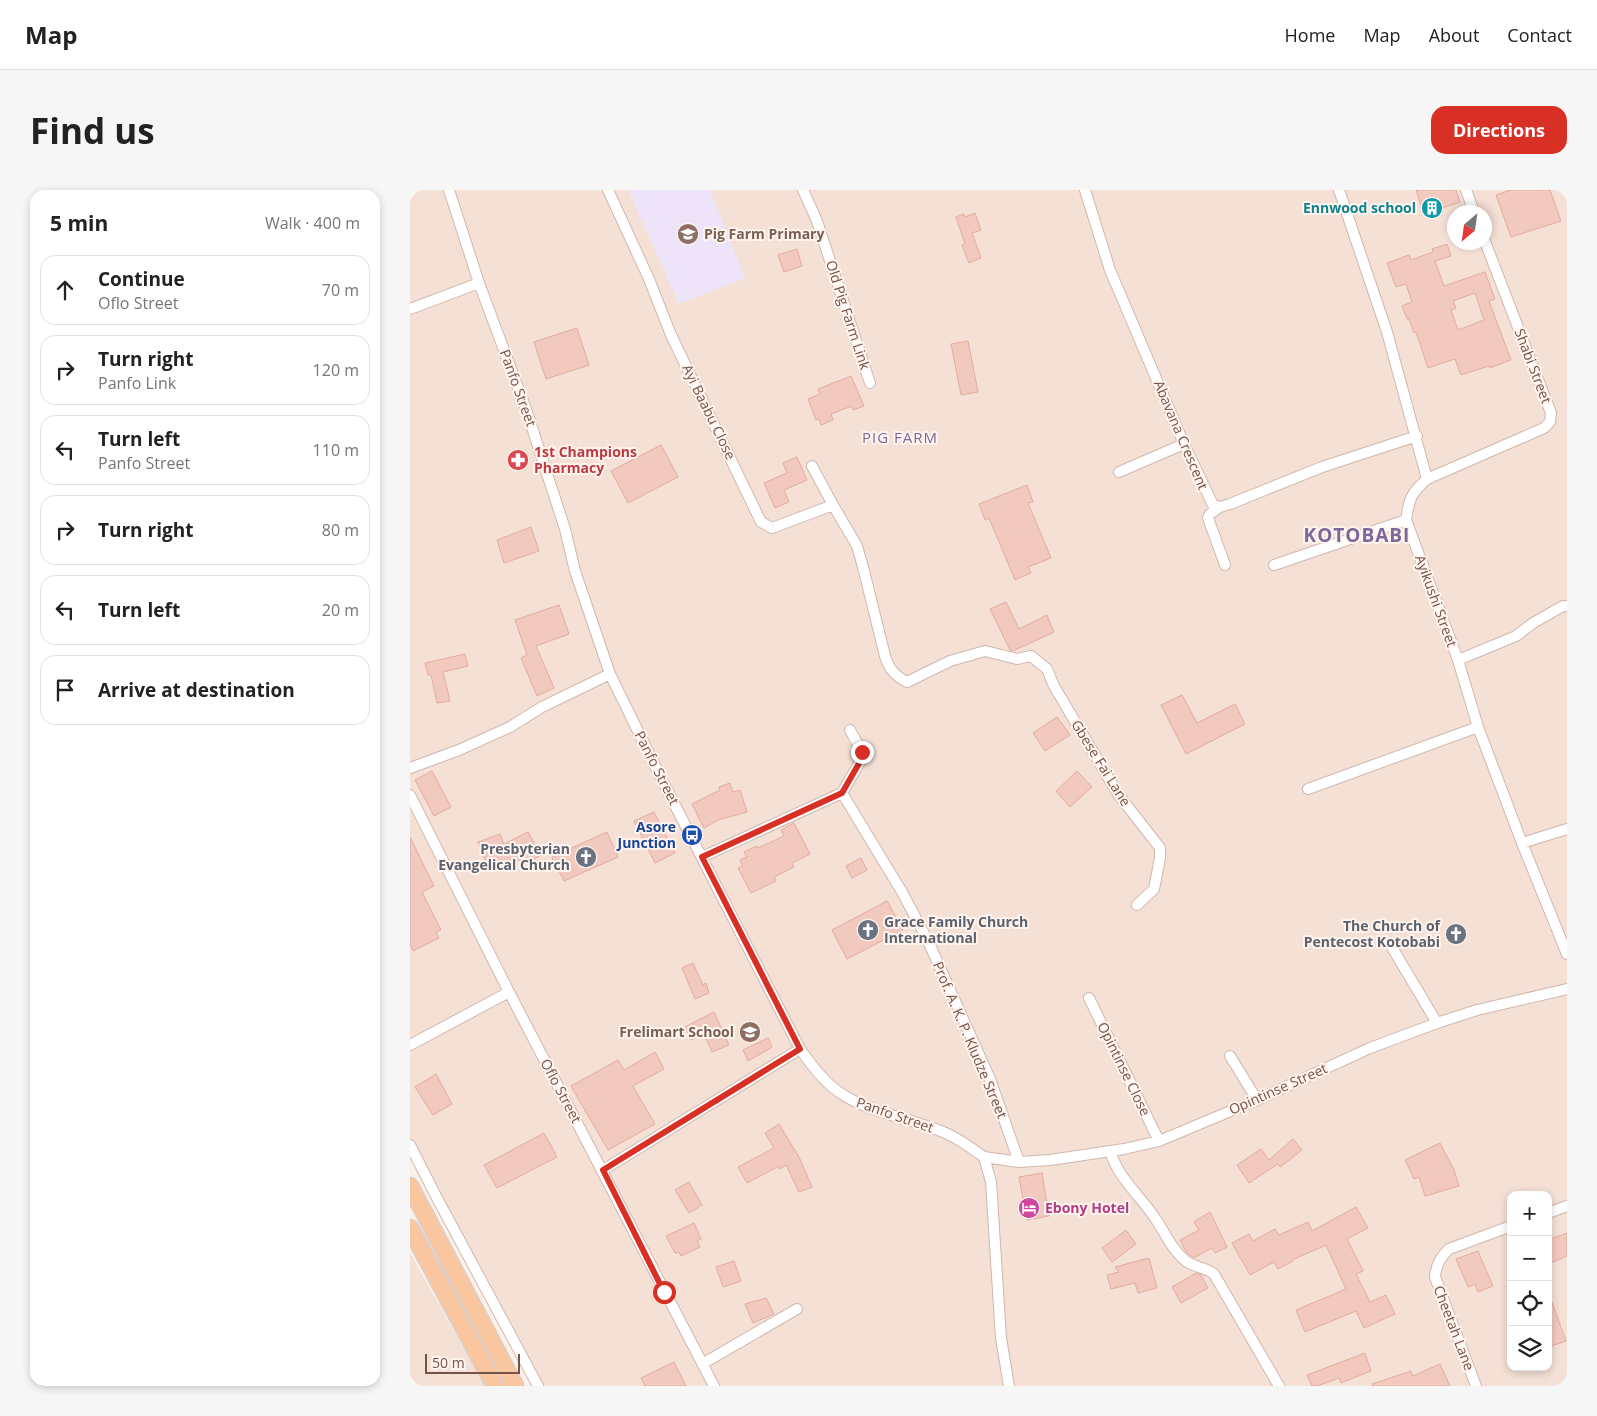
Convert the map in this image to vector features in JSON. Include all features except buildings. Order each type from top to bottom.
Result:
[{"type":"main road","points":[[410,1186],[515,1386]]},
{"type":"main road","points":[[410,1228],[495,1386]]},
{"type":"street","name":"Panfo Street","points":[[449,190],[480,283],[526,409],[565,529],[575,571],[610,674],[800,1049],[824,1080],[844,1096],[939,1130],[962,1142],[984,1157]]},
{"type":"street","name":"Ayi Baabu Close","points":[[608,190],[672,335],[761,522],[772,528],[833,506]]},
{"type":"street","name":"Old Pig Farm Link","points":[[803,190],[816,221],[870,383]]},
{"type":"street","name":"Abavana Crescent","points":[[1086,190],[1110,270],[1207,495],[1213,505],[1220,507]]},
{"type":"street","points":[[1274,565],[1406,520],[1410,496],[1427,479],[1417,436],[1387,332],[1339,190]]},
{"type":"street","points":[[1466,190],[1471,205]]},
{"type":"street","name":"Shabi Street","points":[[1427,479],[1544,428],[1550,422],[1551,413],[1488,250]]},
{"type":"street","points":[[410,309],[480,283]]},
{"type":"street","points":[[1225,565],[1208,518],[1210,514],[1220,507],[1322,467],[1417,436]]},
{"type":"street","points":[[1119,472],[1184,444]]},
{"type":"street","points":[[812,466],[833,506]]},
{"type":"street","name":"Gbese Fai Lane","points":[[833,506],[856,546],[884,656],[888,668],[898,677],[907,682],[950,661],[985,651],[1017,658],[1030,656],[1047,669],[1054,686],[1118,794],[1160,848],[1154,889],[1137,904]]},
{"type":"street","name":"Ayikushi Street","points":[[1406,520],[1458,660],[1478,727],[1567,954]]},
{"type":"street","points":[[1458,660],[1509,639],[1563,606],[1567,606]]},
{"type":"street","points":[[410,768],[459,750],[510,727],[549,703],[610,674]]},
{"type":"street","points":[[1308,789],[1478,727]]},
{"type":"street","points":[[702,857],[842,793],[861,760],[862,752],[850,730]]},
{"type":"street","name":"Prof. A. K. P. Kludze Street","points":[[842,793],[902,892],[928,941],[990,1079],[1020,1162]]},
{"type":"street","name":"Oflo Street","points":[[410,795],[509,992],[714,1386]]},
{"type":"street","points":[[1522,843],[1567,829]]},
{"type":"street","points":[[1390,944],[1437,1023]]},
{"type":"street","name":"Opintinse Street","points":[[984,1157],[1020,1162],[1110,1151],[1159,1141],[1257,1100],[1370,1048],[1437,1023],[1477,1010],[1567,989]]},
{"type":"street","points":[[410,1045],[509,992]]},
{"type":"street","name":"Opintinse Close","points":[[1089,998],[1159,1141]]},
{"type":"street","points":[[603,1170],[800,1049]]},
{"type":"street","points":[[1230,1056],[1257,1100]]},
{"type":"street","points":[[410,1145],[538,1386]]},
{"type":"street","points":[[1110,1151],[1115,1166],[1156,1220],[1175,1249],[1190,1264],[1214,1274],[1278,1386]]},
{"type":"street","points":[[984,1157],[991,1182],[1001,1338],[1009,1386]]},
{"type":"street","points":[[1552,1212],[1567,1206]]},
{"type":"street","name":"Cheetah Lane","points":[[1476,1386],[1435,1277],[1436,1269],[1443,1254],[1449,1249],[1507,1227]]},
{"type":"street","points":[[702,1364],[797,1308]]},
{"type":"shaded area","points":[[410,190],[1567,190],[1567,1386],[533,1386],[410,1147]]},
{"type":"shaded area","name":"Pig Farm Primary","points":[[628,190],[710,190],[745,278],[679,304]]},
{"type":"shaded area","points":[[410,1253],[485,1386],[410,1386]]},
{"type":"place","name":"Ennwood school","points":[[1432,208]]},
{"type":"place","name":"Pig Farm Primary","points":[[688,234]]},
{"type":"place","name":"1st Champions Pharmacy","points":[[518,460]]},
{"type":"place","name":"Asore Junction","points":[[692,835]]},
{"type":"place","name":"Presbyterian Evangelical Church","points":[[586,857]]},
{"type":"place","name":"Grace Family Church International","points":[[868,930]]},
{"type":"place","name":"The Church of Pentecost Kotobabi","points":[[1456,934]]},
{"type":"place","name":"Frelimart School","points":[[750,1032]]},
{"type":"place","name":"Ebony Hotel","points":[[1029,1208]]},
{"type":"district","name":"PIG FARM","points":[[900,438]]},
{"type":"district","name":"KOTOBABI","points":[[1357,535]]},
{"type":"route","points":[[664,1292],[603,1170],[800,1049],[702,857],[842,793],[861,760],[862,752]]}]
